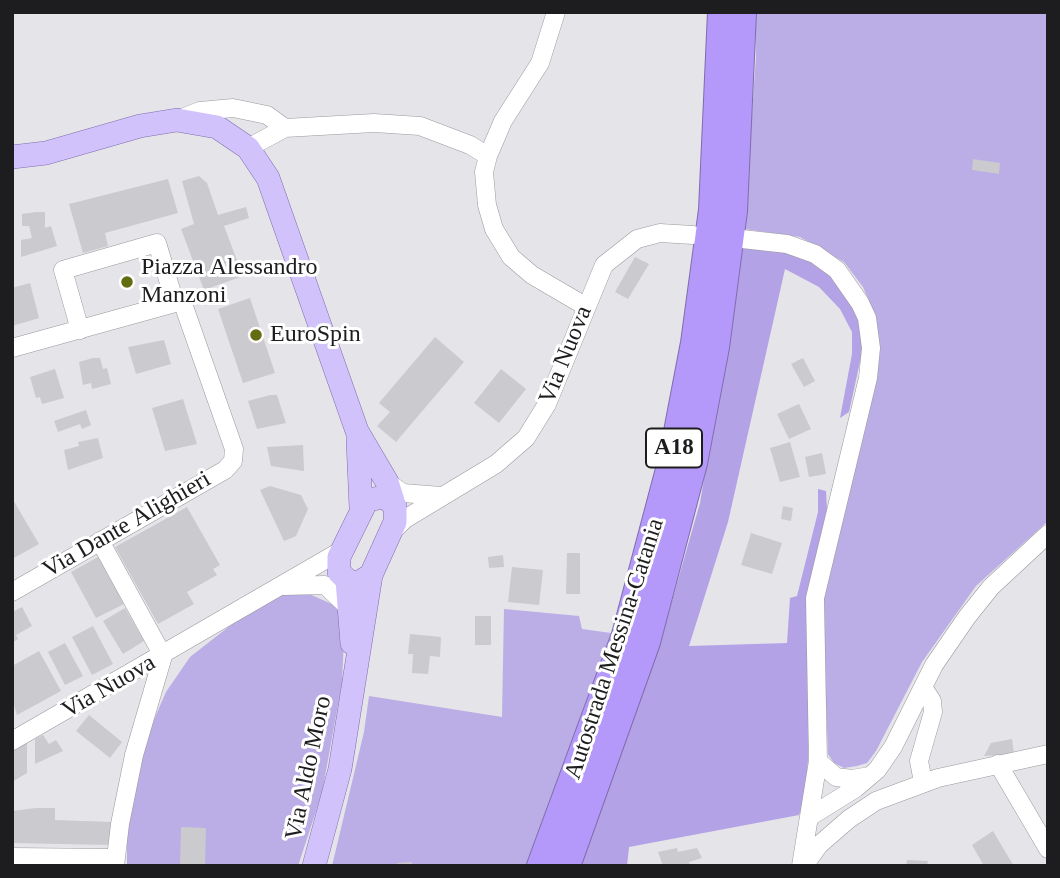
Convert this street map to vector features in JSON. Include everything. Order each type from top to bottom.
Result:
[{"type":"highway","name":"Autostrada Messina-Catania","points":[[540,866],[625,635],[672,458],[698,320],[712,210],[721,12]]},
{"type":"highway","name":"Autostrada Messina-Catania","points":[[567,866],[647,642],[682,519],[699,438],[718,335],[734,211],[743,12]]},
{"type":"main road","points":[[12,158],[46,153],[140,125],[177,120],[217,127],[248,148],[268,178],[357,431],[394,492],[396,515],[371,575],[354,681]]},
{"type":"main road","points":[[12,143],[35,144],[98,137]]},
{"type":"main road","points":[[357,431],[361,508]]},
{"type":"main road","points":[[354,681],[348,607],[336,582],[339,557],[367,500],[394,492]]},
{"type":"main road","points":[[336,582],[356,583],[371,575]]},
{"type":"main road","name":"Via Aldo Moro","points":[[314,866],[340,769],[354,681]]},
{"type":"street","points":[[556,12],[540,63],[503,121],[488,156],[484,172],[487,205],[494,229],[512,257],[532,275],[585,306]]},
{"type":"street","points":[[177,120],[200,111],[233,108],[267,115],[285,128]]},
{"type":"street","points":[[248,148],[285,128],[374,123],[419,126],[470,145],[488,156]]},
{"type":"street","points":[[12,169],[46,153]]},
{"type":"street","name":"Via Nuova","points":[[390,534],[405,519],[496,464],[526,438],[547,404],[604,265],[617,252],[637,239],[660,233],[693,235]]},
{"type":"street","points":[[742,239],[787,244],[815,254],[837,270],[860,303],[870,333],[867,378],[815,598],[818,761],[807,856]]},
{"type":"street","points":[[12,348],[80,330],[175,303],[157,243],[64,270],[80,330]]},
{"type":"street","name":"Via Dante Alighieri","points":[[12,592],[225,470],[233,461],[234,449],[182,301],[175,303]]},
{"type":"street","points":[[394,492],[441,496]]},
{"type":"street","points":[[811,816],[870,776],[893,747],[934,665],[991,587],[1048,534]]},
{"type":"street","points":[[12,857],[116,862],[134,755],[163,656],[100,541]]},
{"type":"street","name":"Via Nuova","points":[[12,741],[344,549]]},
{"type":"street","points":[[277,587],[336,582]]},
{"type":"street","points":[[923,687],[932,701],[933,712],[919,761],[923,782]]},
{"type":"street","points":[[807,856],[849,819],[876,801],[923,782],[1048,754]]},
{"type":"street","points":[[818,761],[836,777],[852,779],[870,776]]},
{"type":"street","points":[[998,764],[1048,849]]},
{"type":"shaded area","points":[[755,12],[1048,12],[1048,521],[976,586],[922,662],[876,751],[867,763],[844,768],[834,763],[828,754],[822,604],[880,349],[876,318],[863,287],[844,262],[800,237],[744,229],[756,57]]},
{"type":"shaded area","points":[[743,246],[785,251],[809,261],[831,277],[845,294],[858,319],[863,348],[849,412],[840,418],[852,354],[852,332],[840,309],[819,287],[785,269],[728,522],[689,646],[787,643],[790,598],[797,596],[818,512],[818,489],[826,491],[827,510],[805,800],[799,815],[629,847],[627,866],[580,866],[661,639],[700,503]]},
{"type":"shaded area","points":[[285,590],[307,593],[334,605],[340,614],[344,638],[342,682],[322,793],[298,866],[127,866],[127,829],[146,738],[166,692],[190,657],[231,625]]},
{"type":"shaded area","points":[[504,609],[579,616],[582,629],[611,633],[527,866],[332,866],[364,732],[369,696],[502,717]]},
{"type":"building","points":[[973,159],[1000,163],[999,174],[972,170]]},
{"type":"building","points":[[199,176],[207,183],[218,215],[246,207],[249,218],[224,226],[243,276],[204,290],[181,229],[194,224],[182,181]]},
{"type":"building","points":[[168,179],[178,213],[105,233],[108,246],[83,253],[69,204]]},
{"type":"building","points":[[45,212],[45,228],[51,226],[57,246],[21,257],[21,240],[32,238],[29,226],[22,226],[22,214]]},
{"type":"building","points":[[635,257],[649,264],[628,299],[615,292]]},
{"type":"building","points":[[30,283],[39,318],[12,326],[12,288]]},
{"type":"building","points":[[250,298],[275,373],[243,383],[218,309]]},
{"type":"building","points":[[435,337],[464,362],[396,442],[377,426],[390,412],[379,403]]},
{"type":"building","points":[[164,340],[171,364],[136,374],[128,347]]},
{"type":"building","points":[[100,358],[103,369],[107,368],[111,384],[92,389],[91,383],[83,385],[79,362]]},
{"type":"building","points":[[803,358],[815,381],[804,387],[791,364]]},
{"type":"building","points":[[55,369],[64,398],[42,404],[40,397],[36,398],[30,377]]},
{"type":"building","points":[[501,369],[526,389],[499,423],[474,403]]},
{"type":"building","points":[[277,395],[286,423],[257,429],[248,401]]},
{"type":"building","points":[[183,399],[197,444],[165,451],[152,408]]},
{"type":"building","points":[[799,404],[811,429],[789,439],[777,414]]},
{"type":"building","points":[[86,410],[91,425],[82,429],[80,424],[58,432],[54,421]]},
{"type":"building","points":[[98,438],[103,458],[68,470],[64,450],[79,446],[78,442]]},
{"type":"building","points":[[790,442],[800,477],[780,482],[770,448]]},
{"type":"building","points":[[303,445],[304,471],[271,466],[267,447]]},
{"type":"building","points":[[822,453],[826,474],[809,477],[805,457]]},
{"type":"building","points":[[270,486],[301,495],[308,509],[296,536],[284,541],[260,490]]},
{"type":"building","points":[[12,498],[39,544],[12,559],[13,527]]},
{"type":"building","points":[[783,506],[793,508],[791,521],[781,519]]},
{"type":"building","points":[[187,507],[220,565],[213,569],[217,575],[187,592],[194,604],[158,624],[115,547]]},
{"type":"building","points":[[751,533],[782,543],[772,574],[741,565]]},
{"type":"building","points":[[567,553],[580,553],[580,594],[566,594]]},
{"type":"building","points":[[503,555],[504,567],[489,568],[488,557]]},
{"type":"building","points":[[98,557],[124,604],[96,618],[71,572]]},
{"type":"building","points":[[512,567],[543,570],[539,605],[508,602]]},
{"type":"building","points":[[22,607],[32,626],[16,635],[18,639],[12,643],[12,612]]},
{"type":"building","points":[[125,608],[144,641],[123,654],[103,621]]},
{"type":"building","points":[[475,616],[491,616],[491,645],[475,645]]},
{"type":"building","points":[[93,626],[113,664],[92,675],[72,637]]},
{"type":"building","points":[[410,634],[441,637],[440,657],[430,656],[428,674],[412,673],[413,654],[408,654]]},
{"type":"building","points":[[65,643],[83,676],[65,685],[48,652]]},
{"type":"building","points":[[39,651],[61,691],[17,715],[12,699],[12,666]]},
{"type":"building","points":[[89,715],[122,742],[110,758],[76,731]]},
{"type":"building","points":[[43,735],[49,744],[56,740],[63,751],[35,764],[35,739]]},
{"type":"building","points":[[1012,739],[1014,754],[984,756],[991,743]]},
{"type":"building","points":[[27,741],[27,773],[12,782],[12,750]]},
{"type":"building","points":[[55,808],[55,820],[113,822],[111,845],[12,843],[12,811]]},
{"type":"building","points":[[181,827],[206,828],[205,866],[180,866]]},
{"type":"building","points":[[993,831],[1014,866],[984,866],[972,845]]},
{"type":"building","points":[[677,848],[678,852],[697,848],[702,858],[689,862],[690,866],[663,866],[658,852]]},
{"type":"building","points":[[907,860],[928,861],[927,866],[906,866]]},
{"type":"building","points":[[412,862],[412,866],[397,866],[397,863]]},
{"type":"place","name":"Piazza Alessandro Manzoni","points":[[127,282]]},
{"type":"place","name":"EuroSpin","points":[[256,335]]}]
